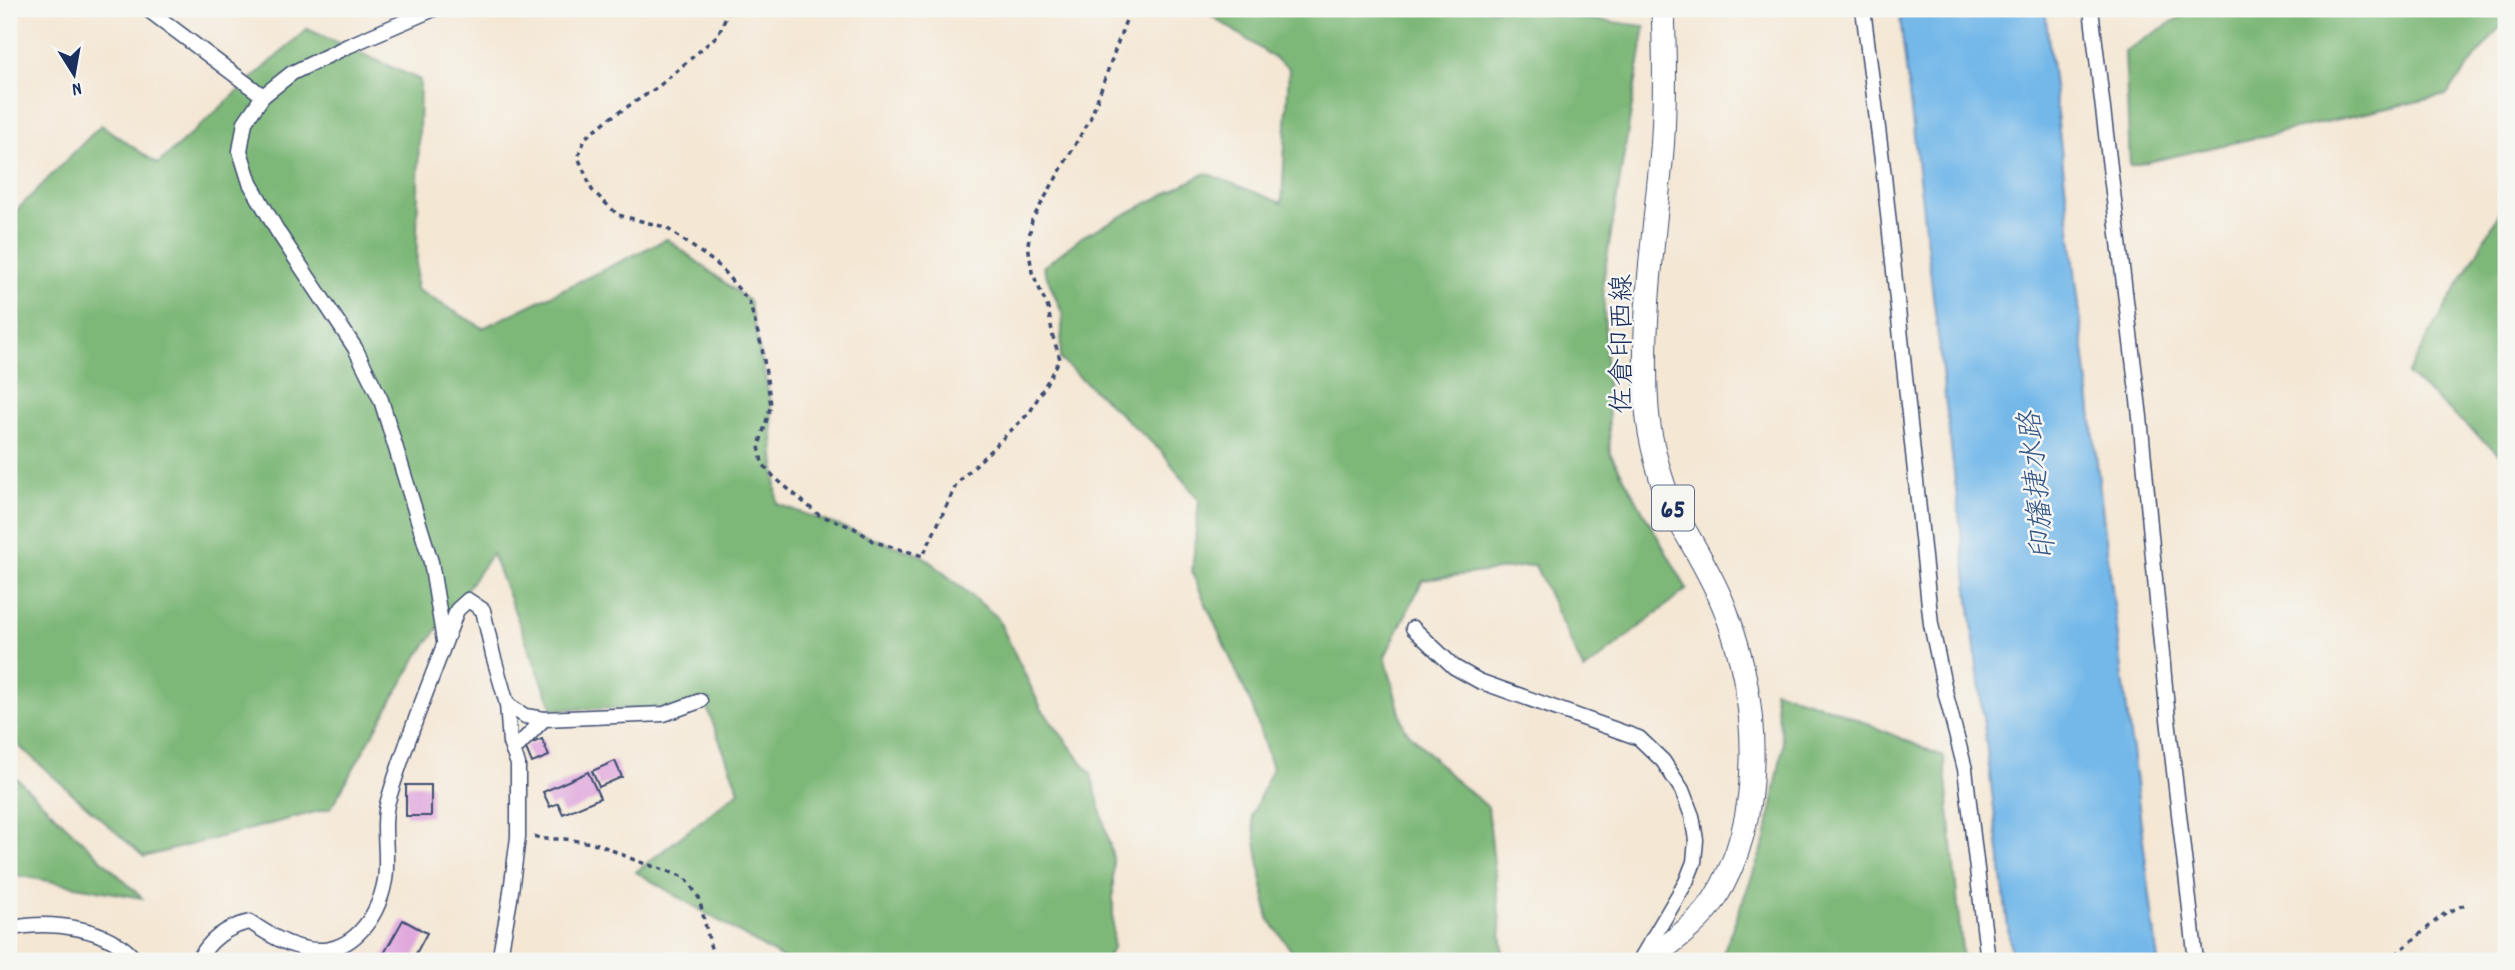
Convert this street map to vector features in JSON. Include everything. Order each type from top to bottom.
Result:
[{"type":"main road","name":"佐倉印西線","points":[[1648,961],[1681,935],[1713,902],[1731,867],[1743,831],[1750,789],[1751,736],[1742,664],[1725,608],[1672,508],[1654,452],[1647,412],[1644,351],[1666,86],[1663,9]]},
{"type":"street","points":[[147,9],[263,96]]},
{"type":"street","points":[[434,9],[348,46],[292,74],[263,96],[245,122],[240,151],[250,183],[278,232],[355,348],[381,400],[431,562],[444,646]]},
{"type":"street","points":[[1863,9],[1884,176],[1931,624],[1965,769],[1988,961]]},
{"type":"street","points":[[2091,9],[2140,417],[2168,719],[2196,961]]},
{"type":"street","points":[[198,961],[206,946],[233,926],[250,922],[277,939],[333,956],[363,930],[374,912],[385,880],[386,807],[401,757],[457,610],[468,600],[483,610],[507,704],[510,743],[518,764],[518,837],[499,961]]},
{"type":"street","points":[[1413,628],[1454,667],[1479,681],[1639,738],[1662,761],[1682,789],[1692,816],[1696,840],[1694,862],[1686,882],[1639,961]]},
{"type":"street","points":[[507,704],[525,716],[544,719],[664,714],[700,701]]},
{"type":"street","points":[[513,751],[544,719]]},
{"type":"street","points":[[9,929],[21,926],[65,925],[101,935],[130,953],[136,961]]},
{"type":"path","points":[[729,9],[718,35],[658,87],[586,136],[578,157],[592,191],[618,215],[665,227],[717,264],[749,301],[762,348],[771,405],[759,446],[762,463],[774,477],[818,514],[854,528],[875,542],[923,556],[957,483],[1030,412],[1060,359],[1048,308],[1032,272],[1028,244],[1032,220],[1091,117],[1130,9]]},
{"type":"path","points":[[532,825],[534,836],[598,844],[685,877],[699,898],[714,961]]},
{"type":"path","points":[[2388,961],[2444,914],[2466,904]]},
{"type":"green space","points":[[1202,9],[1508,9],[1645,26],[1603,282],[1610,453],[1687,589],[1584,671],[1535,565],[1423,580],[1385,656],[1404,728],[1456,781],[1488,807],[1504,961],[1299,961],[1268,918],[1252,815],[1272,769],[1252,706],[1192,573],[1199,500],[1161,451],[1060,359],[1063,315],[1043,267],[1083,236],[1206,173],[1282,203],[1289,68]]},
{"type":"green space","points":[[2193,9],[2506,9],[2506,19],[2446,95],[2130,166],[2125,51]]},
{"type":"green space","points":[[307,29],[420,80],[416,289],[483,328],[667,239],[749,301],[771,405],[777,504],[923,556],[997,617],[1041,708],[1091,774],[1113,858],[1113,949],[1104,961],[787,961],[636,872],[739,791],[707,708],[553,709],[492,554],[415,660],[331,808],[144,857],[9,737],[9,340],[20,333],[9,218],[101,125],[158,164]]},
{"type":"green space","points":[[2506,202],[2506,460],[2407,374]]},
{"type":"green space","points":[[1774,690],[1835,710],[1944,757],[1963,961],[1720,961],[1766,839],[1783,745]]},
{"type":"green space","points":[[9,771],[142,898],[9,874]]},
{"type":"water","name":"印旛捷水路","points":[[1899,9],[2045,9],[2104,524],[2158,961],[2012,961]]},
{"type":"building","points":[[542,739],[549,756],[532,763],[525,746]]},
{"type":"building","points":[[615,761],[622,777],[599,787],[592,771]]},
{"type":"building","points":[[588,772],[600,798],[563,814],[558,803],[550,807],[543,792]]},
{"type":"building","points":[[406,785],[431,785],[431,816],[406,816]]},
{"type":"building","points":[[403,920],[427,933],[412,961],[391,961],[382,957]]},
{"type":"building","points":[[347,953],[376,957],[375,961],[346,961]]}]
